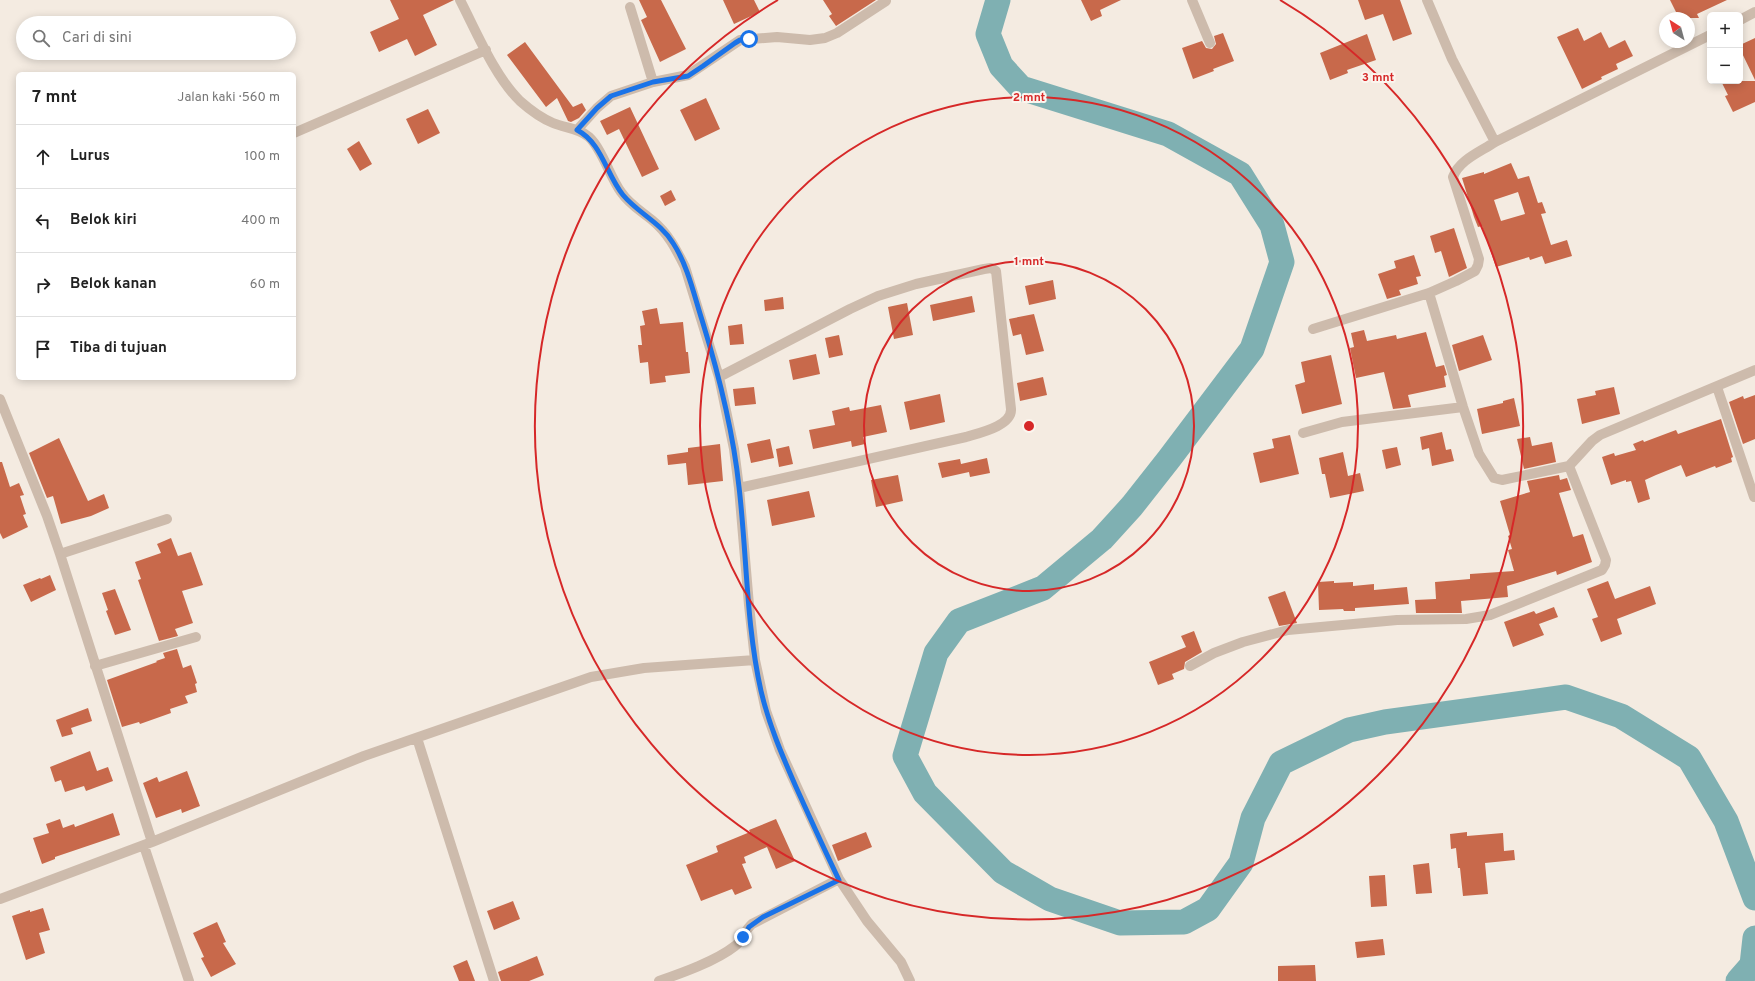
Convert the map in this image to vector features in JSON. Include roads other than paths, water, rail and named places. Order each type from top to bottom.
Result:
[{"type":"street","points":[[460,0],[503,80],[520,101],[537,114],[553,123],[577,130],[589,138],[595,145],[611,177],[628,201],[658,226],[674,244],[685,267],[719,377],[734,449],[740,488],[748,605],[755,660],[766,711],[773,732],[806,809],[839,880],[867,921],[901,962],[910,981]]},
{"type":"street","points":[[1192,0],[1210,43]]},
{"type":"street","points":[[1426,0],[1452,59],[1495,142]]},
{"type":"street","points":[[577,130],[597,108],[611,96],[653,82],[688,76],[740,40],[777,37],[810,40],[825,38],[886,1]]},
{"type":"street","points":[[630,7],[653,82]]},
{"type":"street","points":[[1743,18],[1755,12]]},
{"type":"street","points":[[1313,329],[1429,293],[1475,271],[1479,259],[1453,178],[1456,170],[1464,161],[1495,142],[1707,36]]},
{"type":"street","points":[[296,132],[486,50]]},
{"type":"street","points":[[719,377],[850,308],[878,296],[916,284],[984,268],[991,268],[996,271],[1011,409],[1011,414],[1006,421],[966,437],[740,488]]},
{"type":"street","points":[[1429,293],[1463,407],[1479,454],[1494,478],[1502,480],[1569,466],[1592,441],[1600,435],[1755,370]]},
{"type":"street","points":[[1717,387],[1754,497]]},
{"type":"street","points":[[0,399],[47,516],[60,554],[189,981]]},
{"type":"street","points":[[1303,432],[1342,422],[1463,407]]},
{"type":"street","points":[[1190,666],[1214,653],[1243,642],[1288,630],[1397,620],[1466,619],[1490,615],[1602,570],[1606,560],[1569,466]]},
{"type":"street","points":[[60,554],[167,519]]},
{"type":"street","points":[[95,666],[196,637]]},
{"type":"street","points":[[0,899],[148,844],[364,756],[591,677],[644,668],[755,660]]},
{"type":"street","points":[[417,738],[494,981]]},
{"type":"street","points":[[659,981],[722,954],[738,944],[752,924],[839,880]]},
{"type":"waterway","points":[[998,0],[988,34],[1001,66],[1021,88],[1168,134],[1240,174],[1272,225],[1282,262],[1252,349],[1132,506],[1102,539],[1043,588],[959,621],[936,653],[905,756],[925,793],[1003,872],[1050,899],[1120,923],[1184,922],[1208,909],[1241,863],[1253,818],[1281,763],[1349,730],[1385,722],[1566,697],[1621,716],[1689,758],[1726,821],[1755,898]]},
{"type":"waterway","points":[[1738,981],[1752,965],[1755,938]]}]
